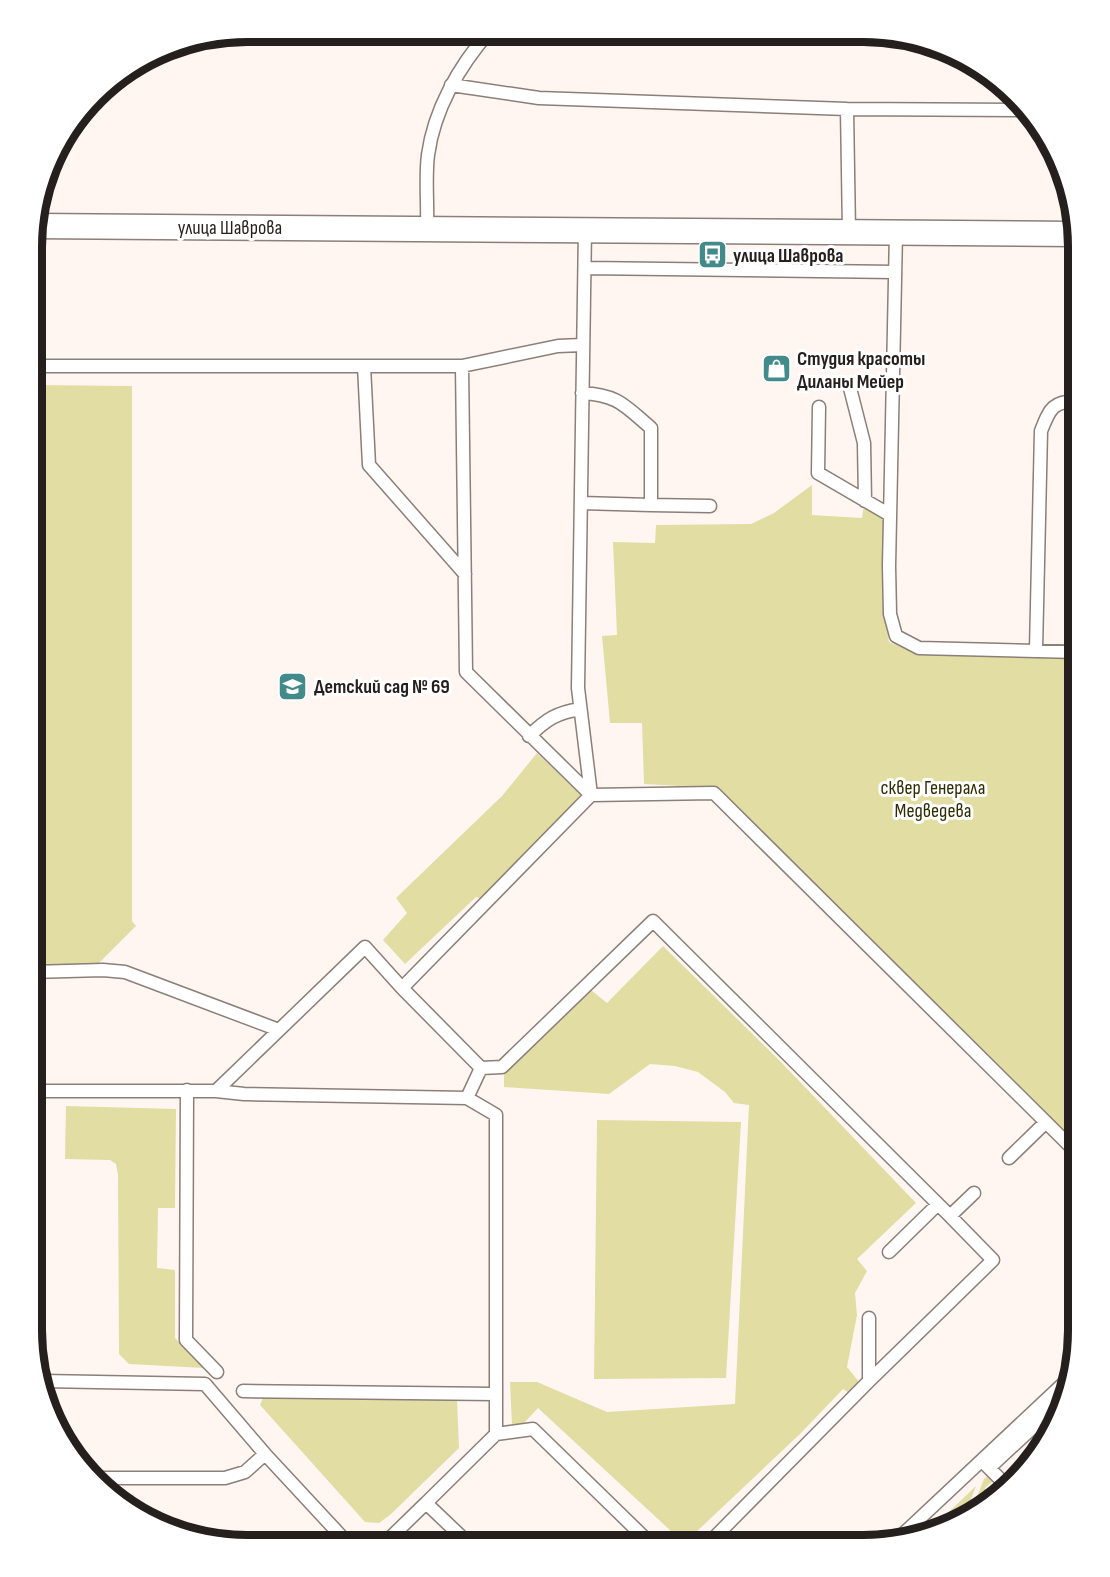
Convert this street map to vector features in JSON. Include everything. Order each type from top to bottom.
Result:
[{"type":"street","name":"улица Шаврова","points":[[44,226],[1068,234]]},
{"type":"lane","points":[[428,228],[428,155],[438,115],[451,85],[482,42]]},
{"type":"lane","points":[[451,85],[538,98],[847,109],[1015,110]]},
{"type":"lane","points":[[847,109],[849,232]]},
{"type":"lane","points":[[585,230],[578,688],[591,795]]},
{"type":"lane","points":[[896,232],[890,515],[890,614],[896,636],[919,648],[1068,652]]},
{"type":"lane","points":[[586,268],[896,272]]},
{"type":"lane","points":[[42,366],[462,366],[558,346],[582,345]]},
{"type":"lane","points":[[364,366],[369,465],[465,574]]},
{"type":"lane","points":[[462,366],[466,672],[591,795],[714,793],[1068,1144]]},
{"type":"lane","points":[[850,388],[864,443],[865,501]]},
{"type":"lane","points":[[582,393],[604,394],[620,402],[651,428],[651,505]]},
{"type":"lane","points":[[1036,650],[1041,430],[1049,412],[1063,401],[1068,401]]},
{"type":"lane","points":[[819,407],[818,474],[890,515]]},
{"type":"lane","points":[[581,503],[710,506]]},
{"type":"lane","points":[[529,736],[544,721],[553,716],[561,712],[580,709]]},
{"type":"lane","points":[[402,988],[591,795]]},
{"type":"lane","points":[[216,1091],[365,947],[481,1068],[502,1067],[653,921],[993,1260],[717,1535]]},
{"type":"lane","points":[[103,970],[113,959]]},
{"type":"lane","points":[[42,972],[103,970],[125,972],[279,1030]]},
{"type":"lane","points":[[467,1098],[481,1068]]},
{"type":"lane","points":[[187,1090],[186,1340],[217,1372]]},
{"type":"lane","points":[[42,1091],[187,1090],[244,1094],[467,1098],[496,1115],[496,1434]]},
{"type":"lane","points":[[1009,1158],[1046,1122]]},
{"type":"lane","points":[[950,1216],[974,1193]]},
{"type":"lane","points":[[889,1252],[938,1204]]},
{"type":"lane","points":[[869,1318],[869,1381]]},
{"type":"lane","points":[[49,1381],[205,1384],[265,1454],[340,1535]]},
{"type":"lane","points":[[985,1464],[1059,1388]]},
{"type":"lane","points":[[243,1391],[495,1394]]},
{"type":"lane","points":[[909,1529],[1052,1409]]},
{"type":"lane","points":[[393,1535],[496,1434],[533,1429],[642,1535]]},
{"type":"lane","points":[[106,1478],[225,1478],[245,1472],[265,1454]]},
{"type":"lane","points":[[985,1464],[1002,1480]]},
{"type":"lane","points":[[426,1503],[460,1535]]},
{"type":"green space","points":[[42,385],[132,386],[132,921],[136,926],[97,965],[42,966]]},
{"type":"green space","name":"сквер Генерала Медведева","points":[[812,485],[812,515],[862,518],[864,505],[886,518],[886,619],[889,642],[918,654],[1068,658],[1068,1135],[715,788],[644,784],[642,723],[610,723],[602,636],[617,635],[613,542],[655,543],[656,525],[751,524],[774,513]]},
{"type":"green space","points":[[537,753],[581,795],[482,899],[476,897],[405,964],[383,940],[407,913],[396,898],[502,796]]},
{"type":"green space","points":[[663,946],[780,1061],[916,1203],[857,1259],[867,1271],[855,1293],[857,1315],[847,1367],[860,1383],[849,1393],[843,1389],[800,1434],[693,1535],[669,1535],[672,1532],[538,1408],[523,1424],[512,1425],[510,1382],[537,1382],[607,1412],[735,1404],[749,1105],[734,1103],[725,1092],[698,1072],[675,1066],[650,1064],[609,1094],[504,1087],[504,1073],[591,990],[607,1003]]},
{"type":"green space","points":[[66,1106],[176,1109],[175,1208],[158,1208],[157,1268],[175,1270],[175,1338],[204,1368],[129,1364],[119,1354],[118,1175],[116,1164],[110,1160],[65,1159]]},
{"type":"green space","points":[[597,1120],[741,1122],[726,1378],[594,1379]]},
{"type":"green space","points":[[263,1398],[457,1400],[459,1448],[390,1515],[379,1523],[365,1522],[260,1405]]},
{"type":"green space","points":[[989,1474],[994,1480],[985,1488],[988,1491],[975,1501],[984,1479]]},
{"type":"green space","points":[[976,1486],[968,1505],[942,1519]]},
{"type":"place","name":"улица Шаврова","points":[[712,255]]},
{"type":"place","name":"Студия красоты Диланы Мейер","points":[[776,369]]},
{"type":"place","name":"Детский сад № 69","points":[[293,686]]}]
